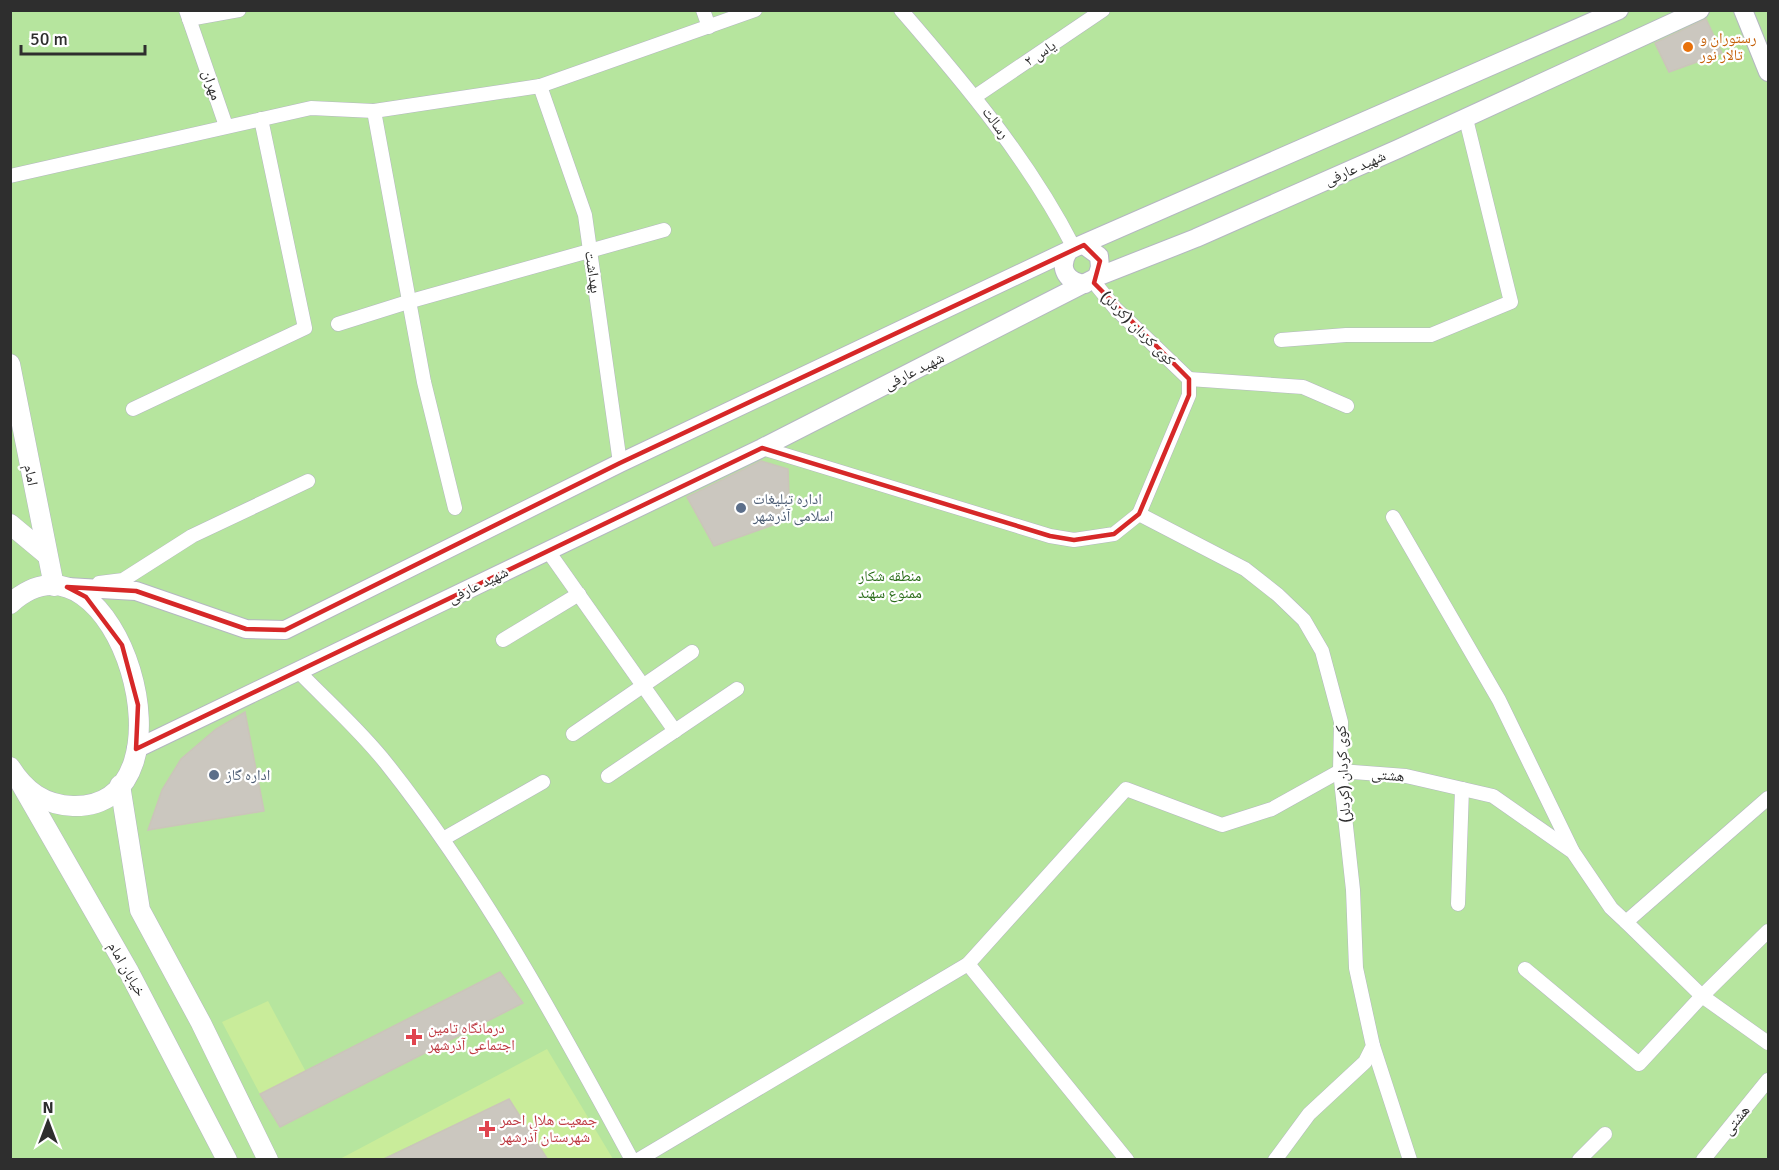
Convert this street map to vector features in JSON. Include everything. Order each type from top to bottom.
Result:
[{"type":"main road","name":"امام","points":[[10,364],[46,554],[61,587]]},
{"type":"main road","points":[[10,524],[46,554]]},
{"type":"main road","points":[[10,604],[25,590],[61,587],[86,597],[106,618],[122,645],[134,678],[138,705],[136,749],[120,786],[111,795],[77,806],[54,805],[37,796],[15,774]]},
{"type":"main road","name":"خیابان امام","points":[[15,774],[129,972],[227,1160]]},
{"type":"main road","points":[[120,786],[140,910],[201,1023],[268,1160]]},
{"type":"street","points":[[187,15],[239,10]]},
{"type":"street","points":[[703,10],[709,27]]},
{"type":"street","points":[[10,176],[310,108],[374,111],[540,86],[755,10]]},
{"type":"street","name":"رسالت","points":[[901,10],[976,96],[1052,204],[1075,249]]},
{"type":"street","name":"یاس ۲","points":[[976,96],[1103,10]]},
{"type":"street","points":[[61,587],[136,591],[246,629],[285,630],[620,463],[1075,249],[1619,10]]},
{"type":"street","name":"شهید عارفی","points":[[136,749],[762,448],[1092,281],[1196,238],[1466,119],[1700,10]]},
{"type":"street","name":"مهران","points":[[187,15],[226,126]]},
{"type":"street","points":[[1748,15],[1768,72]]},
{"type":"street","name":"بهداشت","points":[[540,86],[585,215],[620,463]]},
{"type":"street","points":[[374,111],[411,301],[424,382],[455,508]]},
{"type":"street","points":[[133,409],[305,328],[261,118]]},
{"type":"street","points":[[1281,340],[1346,335],[1431,335],[1511,302],[1466,119]]},
{"type":"street","points":[[338,324],[411,301],[664,230]]},
{"type":"street","points":[[1075,249],[1098,256],[1100,267],[1092,281],[1073,281],[1065,273],[1064,260],[1075,249]]},
{"type":"street","name":"کوی کردان (کردلر)","points":[[1092,281],[1115,308],[1189,379]]},
{"type":"street","points":[[762,448],[1050,537],[1074,540],[1114,534],[1139,514],[1188,395],[1189,379],[1303,387],[1347,406]]},
{"type":"street","points":[[61,587],[123,580],[192,536],[308,482]]},
{"type":"street","name":"کوی کردان (کردلر)","points":[[1139,514],[1245,569],[1278,595],[1304,620],[1322,651],[1341,722],[1340,771],[1353,890],[1356,968],[1373,1046],[1410,1160]]},
{"type":"street","points":[[1393,517],[1499,700],[1573,852]]},
{"type":"street","points":[[548,551],[675,731]]},
{"type":"street","points":[[503,640],[579,594]]},
{"type":"street","points":[[573,734],[692,652]]},
{"type":"street","points":[[298,671],[385,761],[443,839],[559,1025],[632,1160]]},
{"type":"street","points":[[608,776],[737,689]]},
{"type":"street","points":[[638,1160],[968,964],[1126,789],[1222,825],[1272,809],[1340,771]]},
{"type":"street","name":"هشتی","points":[[1340,771],[1406,776],[1493,796],[1573,852],[1611,908],[1702,996],[1768,1043]]},
{"type":"street","points":[[443,839],[543,782]]},
{"type":"street","points":[[1458,904],[1462,789]]},
{"type":"street","points":[[1626,922],[1768,798]]},
{"type":"street","points":[[1525,969],[1639,1064],[1702,996],[1768,931]]},
{"type":"street","points":[[968,964],[1127,1160]]},
{"type":"street","points":[[1275,1160],[1309,1114],[1365,1062],[1373,1046]]},
{"type":"street","name":"هشتی","points":[[1703,1160],[1768,1080]]},
{"type":"street","points":[[1579,1160],[1605,1134]]},
{"type":"highlighted area","points":[[1084,245],[1100,261],[1094,283],[1189,379],[1189,395],[1139,514],[1114,534],[1074,540],[1050,536],[762,448],[136,749],[138,705],[122,645],[86,597],[67,587],[136,591],[246,629],[285,630],[620,463]]},
{"type":"green space","name":"منطقه شکار ممنوع سهند","points":[[10,11],[1768,11],[1768,1159],[11,1159]]},
{"type":"green space","points":[[268,1001],[306,1072],[260,1094],[222,1022]]},
{"type":"green space","points":[[547,1049],[613,1159],[548,1159],[509,1099],[382,1159],[338,1160]]},
{"type":"building","name":"رستوران و تالار نور","points":[[1706,19],[1722,53],[1669,72],[1655,43]]},
{"type":"building","name":"اداره تبلیغات اسلامی آذرشهر","points":[[761,461],[788,469],[790,519],[714,546],[687,497]]},
{"type":"building","name":"اداره گاز","points":[[245,712],[264,811],[148,830],[162,790],[181,759],[216,729]]},
{"type":"building","name":"درمانگاه تامین اجتماعی آذرشهر","points":[[500,972],[523,1003],[280,1127],[260,1094]]},
{"type":"building","name":"جمعیت هلال احمر شهرستان آذرشهر","points":[[509,1099],[548,1160],[382,1160]]},
{"type":"place","name":"رستوران و تالار نور","points":[[1688,47]]},
{"type":"place","name":"اداره تبلیغات اسلامی آذرشهر","points":[[741,508]]},
{"type":"place","name":"اداره گاز","points":[[214,775]]},
{"type":"place","name":"درمانگاه تامین اجتماعی آذرشهر","points":[[414,1037]]},
{"type":"place","name":"جمعیت هلال احمر شهرستان آذرشهر","points":[[487,1129]]}]
